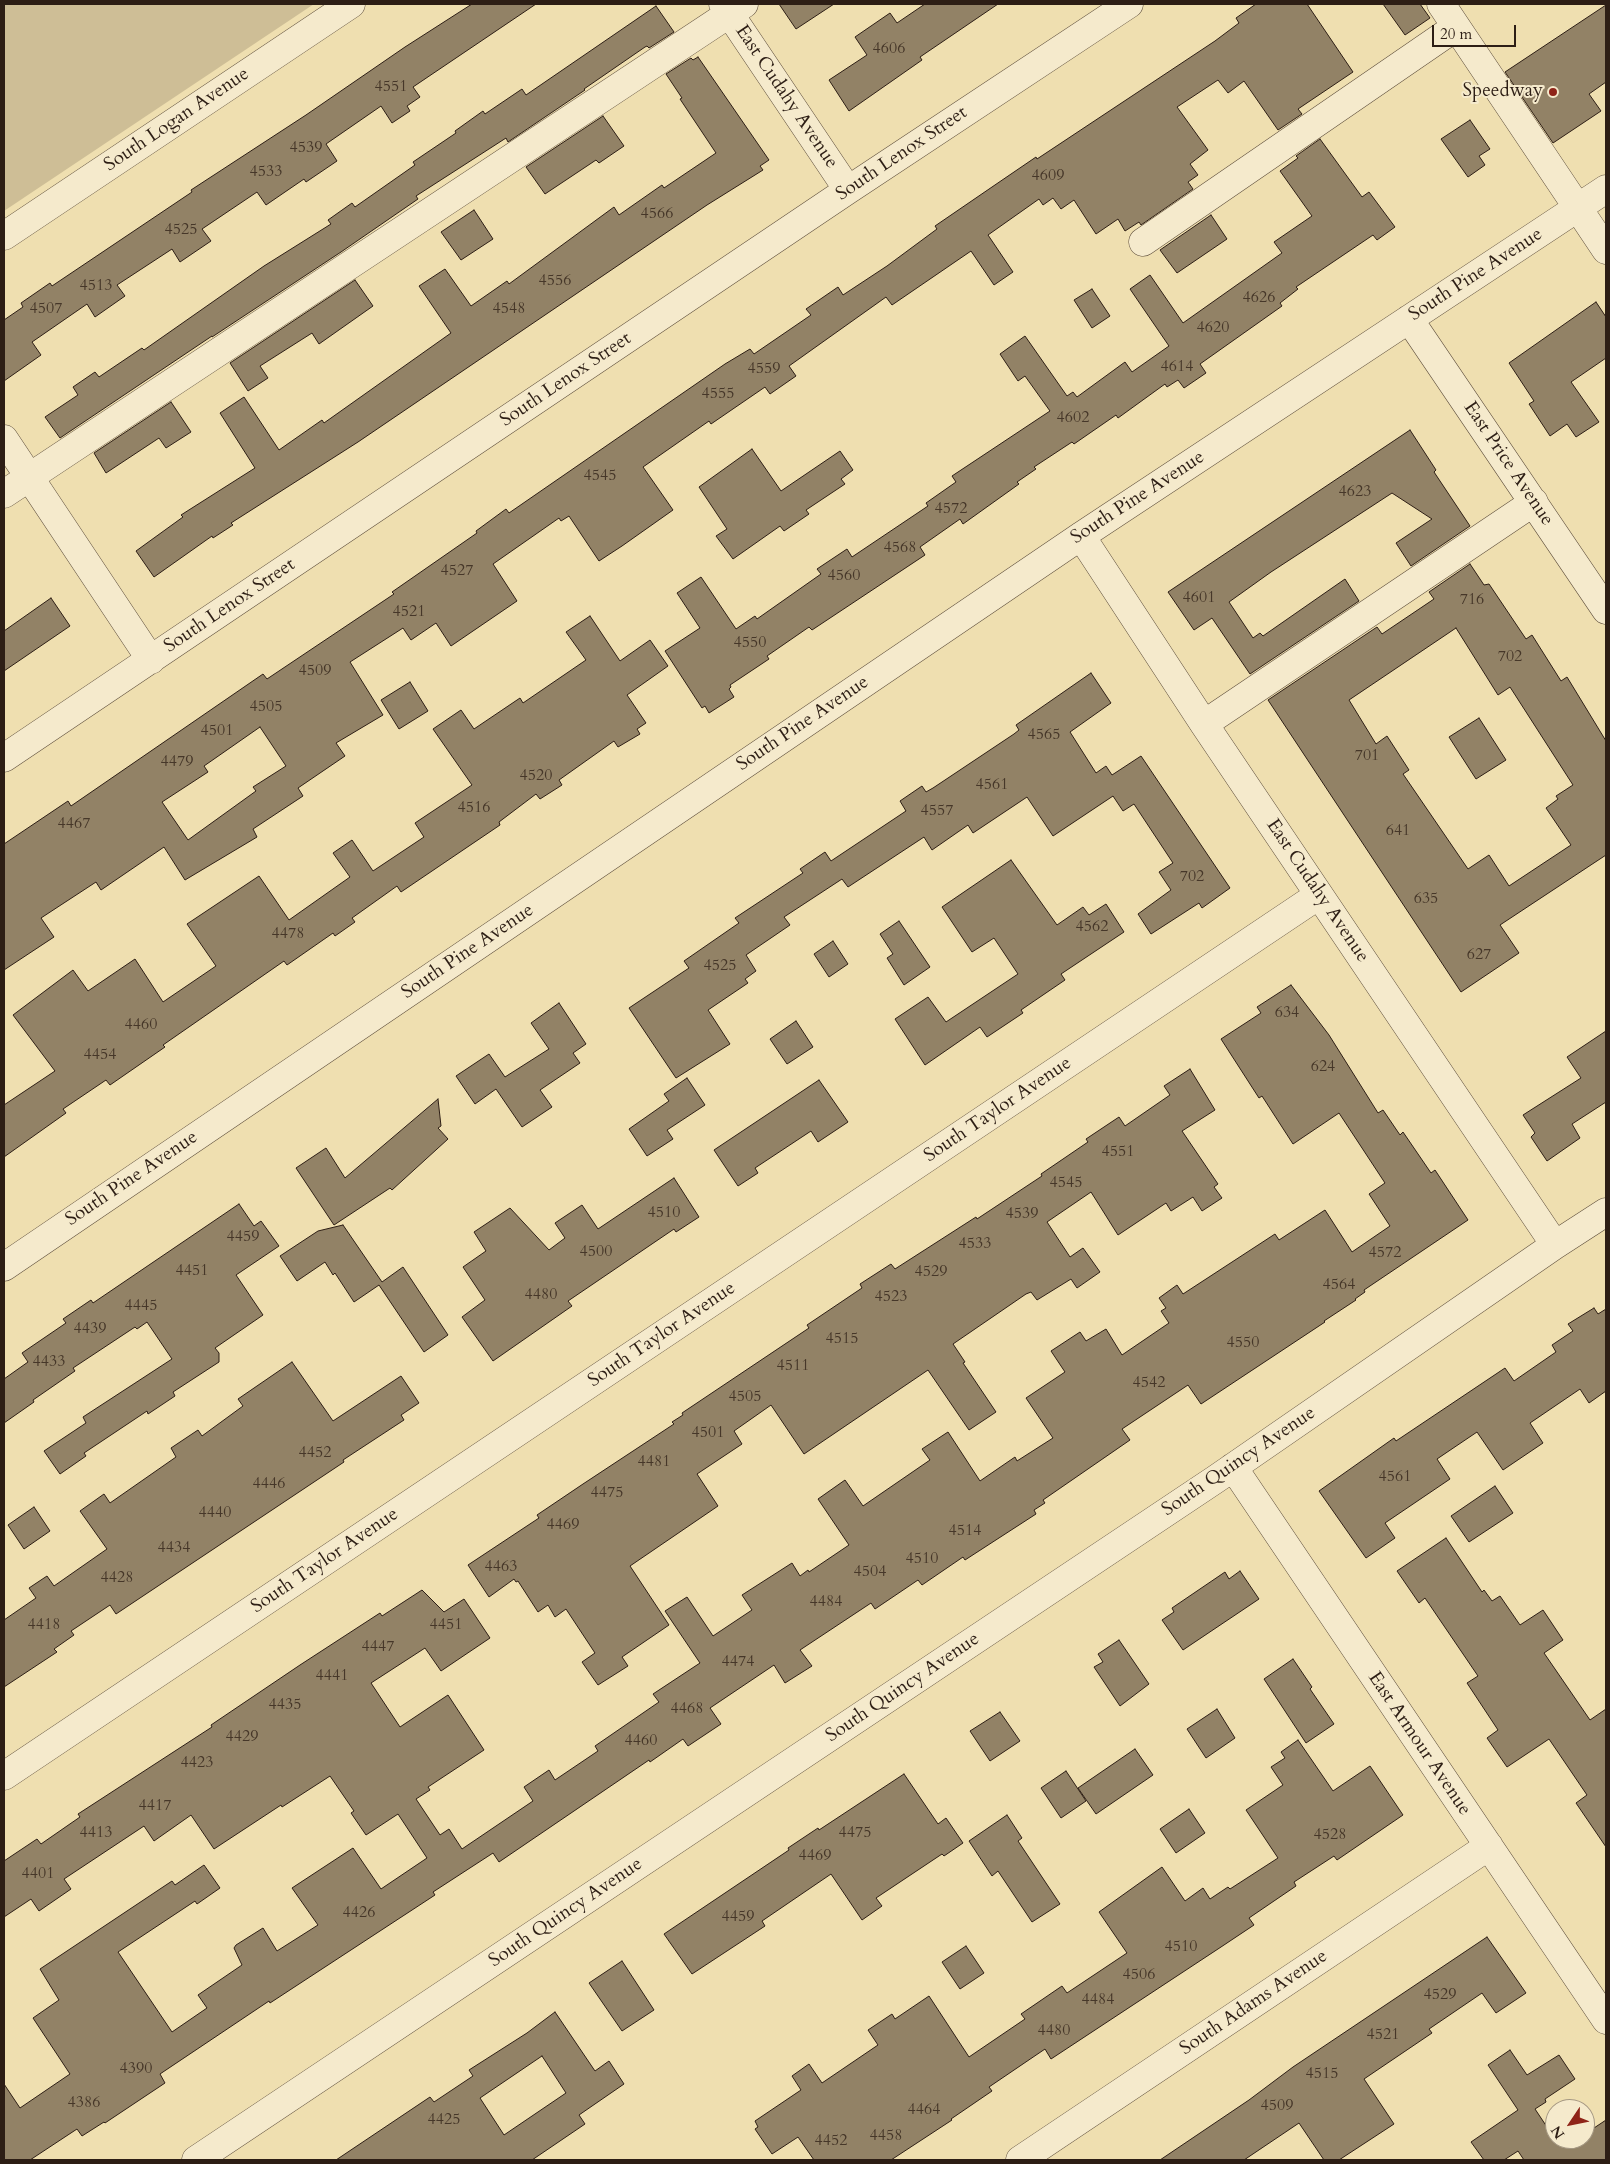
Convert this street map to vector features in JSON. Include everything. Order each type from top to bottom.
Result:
[{"type":"street","name":"South Logan Avenue","points":[[4,236],[351,4]]},
{"type":"street","name":"South Lenox Street","points":[[4,758],[848,190],[1129,4]]},
{"type":"street","points":[[1441,4],[1606,250]]},
{"type":"street","name":"East Cudahy Avenue","points":[[732,7],[848,190]]},
{"type":"street","points":[[4,494],[732,7]]},
{"type":"street","points":[[1143,242],[1456,27]]},
{"type":"street","name":"South Pine Avenue","points":[[4,1267],[1081,536],[1606,189]]},
{"type":"street","name":"East Price Avenue","points":[[1410,319],[1606,610]]},
{"type":"street","points":[[4,439],[151,660]]},
{"type":"street","points":[[1204,724],[1534,502]]},
{"type":"street","name":"East Cudahy Avenue","points":[[1081,536],[1204,724],[1555,1245]]},
{"type":"street","name":"South Taylor Avenue","points":[[4,1776],[1319,895]]},
{"type":"street","name":"South Quincy Avenue","points":[[196,2160],[1233,1467],[1555,1245],[1606,1212]]},
{"type":"street","name":"East Armour Avenue","points":[[1233,1467],[1606,2020]]},
{"type":"street","name":"South Adams Avenue","points":[[1020,2160],[1489,1846]]},
{"type":"shaded area","points":[[4,4],[314,4],[4,211]]},
{"type":"building","points":[[472,4],[536,4],[413,87],[420,97],[407,106],[410,111],[392,123],[381,106],[326,144],[337,161],[306,182],[304,179],[266,205],[257,192],[202,229],[211,241],[180,262],[172,249],[117,285],[125,296],[95,317],[87,304],[32,342],[41,355],[4,381],[4,320],[23,307],[21,303],[50,283],[52,286],[192,192],[191,190]]},
{"type":"building","points":[[779,4],[834,4],[796,29]]},
{"type":"building","points":[[925,4],[998,4],[920,57],[922,60],[849,111],[829,80],[867,55],[855,37],[890,13],[897,23]]},
{"type":"building","points":[[1256,4],[1307,4],[1353,72],[1298,109],[1302,114],[1278,130],[1244,81],[1228,93],[1218,80],[1177,107],[1208,150],[1190,164],[1198,175],[1188,182],[1193,189],[1141,225],[1139,222],[1125,231],[1118,219],[1096,234],[1074,200],[1061,209],[1053,198],[1043,205],[1039,199],[988,235],[1013,272],[994,285],[971,251],[892,305],[886,297],[789,366],[796,376],[770,394],[765,387],[711,424],[709,421],[643,467],[673,510],[622,546],[599,561],[569,516],[561,521],[559,518],[493,564],[517,601],[451,646],[436,623],[411,640],[403,628],[350,662],[383,715],[336,743],[345,756],[298,788],[303,796],[253,829],[257,837],[185,880],[164,847],[101,890],[96,882],[41,918],[54,937],[4,970],[4,844],[68,801],[71,806],[263,674],[267,679],[394,594],[392,592],[477,533],[476,531],[506,509],[509,513],[725,364],[750,349],[754,354],[811,315],[806,309],[838,287],[843,295],[887,266],[937,229],[935,226],[1036,157],[1037,159],[1215,41],[1239,23],[1236,18]],"holes":[[[260,727],[286,766],[253,787],[256,791],[188,840],[162,802],[208,772],[204,766]]]},
{"type":"building","points":[[1383,4],[1420,4],[1430,18],[1405,35]]},
{"type":"building","name":"Speedway","points":[[1606,5],[1606,82],[1589,94],[1601,111],[1553,143],[1505,72]]},
{"type":"building","points":[[656,6],[674,32],[649,48],[645,47],[508,142],[506,138],[416,196],[418,199],[341,252],[60,438],[45,417],[78,395],[73,387],[95,372],[99,377],[142,348],[144,350],[264,266],[331,224],[328,220],[352,203],[355,207],[415,165],[413,162],[456,133],[455,131],[483,111],[485,114],[522,89],[526,95]]},
{"type":"building","points":[[698,57],[769,160],[760,166],[763,170],[707,205],[358,442],[231,523],[233,525],[213,538],[212,536],[154,577],[136,551],[183,517],[181,515],[255,468],[220,413],[244,397],[279,450],[322,420],[324,423],[451,333],[419,286],[445,269],[471,306],[507,281],[509,284],[614,207],[619,215],[662,185],[664,188],[716,153],[680,99],[682,98],[666,74],[691,58],[693,60]]},
{"type":"building","points":[[603,116],[624,146],[599,163],[596,160],[545,194],[526,167]]},
{"type":"building","points":[[1470,120],[1490,149],[1479,156],[1485,165],[1468,177],[1441,139]]},
{"type":"building","points":[[1320,139],[1362,197],[1369,192],[1395,227],[1377,240],[1373,235],[1296,287],[1298,289],[1280,303],[1282,306],[1200,364],[1206,373],[1184,388],[1178,380],[1167,387],[1165,384],[1118,418],[1116,415],[1074,444],[1072,442],[1034,467],[1036,469],[1017,482],[1019,484],[963,524],[960,519],[920,547],[925,555],[812,630],[809,627],[767,656],[769,659],[730,685],[729,689],[734,697],[709,713],[705,706],[702,708],[665,651],[700,628],[677,593],[701,577],[736,629],[755,616],[757,619],[821,574],[817,569],[847,549],[852,557],[928,506],[926,503],[956,482],[952,476],[1050,411],[1025,376],[1018,381],[1000,354],[1025,336],[1067,396],[1073,392],[1077,397],[1125,362],[1132,372],[1169,346],[1130,289],[1150,275],[1183,323],[1282,253],[1274,242],[1312,216],[1280,171],[1298,158],[1296,156]]},
{"type":"building","points":[[474,210],[493,239],[461,260],[441,232]]},
{"type":"building","points":[[1211,215],[1227,239],[1177,273],[1160,250]]},
{"type":"building","points":[[355,280],[373,306],[319,344],[312,333],[260,366],[268,378],[248,391],[230,363]]},
{"type":"building","points":[[1092,289],[1110,316],[1092,328],[1074,300]]},
{"type":"building","points":[[1596,302],[1606,317],[1606,358],[1571,382],[1599,422],[1576,437],[1567,424],[1550,436],[1529,404],[1534,401],[1509,363]]},
{"type":"building","points":[[171,402],[191,432],[166,448],[159,438],[106,473],[94,453]]},
{"type":"building","points":[[1410,430],[1436,470],[1434,472],[1470,526],[1411,566],[1396,543],[1432,519],[1392,493],[1271,572],[1229,602],[1253,638],[1260,633],[1263,636],[1345,579],[1359,601],[1250,674],[1212,618],[1194,630],[1168,592]]},
{"type":"building","points":[[752,449],[781,491],[840,451],[853,470],[841,479],[845,484],[806,510],[809,514],[784,531],[780,526],[733,559],[716,536],[727,529],[699,487]]},
{"type":"building","points":[[1470,564],[1484,585],[1489,584],[1526,639],[1532,635],[1561,681],[1567,677],[1606,741],[1606,855],[1500,925],[1519,953],[1461,992],[1268,700],[1377,627],[1382,634],[1434,599],[1429,592]],"holes":[[[1456,628],[1498,695],[1510,687],[1573,785],[1556,796],[1558,799],[1546,808],[1571,845],[1509,886],[1489,855],[1468,869],[1403,774],[1409,770],[1387,736],[1376,744],[1349,700]]]},
{"type":"building","points":[[51,598],[70,626],[4,671],[4,631]]},
{"type":"building","points":[[590,616],[620,661],[650,640],[668,666],[627,695],[646,723],[637,729],[640,734],[618,747],[614,741],[559,780],[562,785],[540,799],[536,794],[499,822],[500,825],[401,892],[397,886],[352,918],[355,922],[335,936],[333,933],[287,965],[284,961],[163,1045],[165,1047],[110,1085],[106,1080],[63,1109],[66,1113],[4,1157],[4,1105],[55,1071],[13,1015],[73,970],[88,991],[135,959],[163,1002],[216,966],[187,924],[259,876],[289,920],[350,877],[333,853],[352,840],[373,871],[424,837],[415,823],[472,785],[433,729],[461,710],[474,729],[520,698],[523,703],[586,660],[566,632]]},
{"type":"building","points":[[1091,673],[1111,703],[1070,732],[1096,773],[1106,766],[1112,775],[1141,756],[1230,888],[1202,908],[1199,903],[1151,934],[1138,914],[1171,890],[1159,872],[1173,863],[1134,804],[1123,811],[1113,796],[1053,836],[1027,797],[973,833],[968,825],[932,850],[924,837],[848,887],[842,879],[784,917],[790,925],[746,955],[756,971],[745,979],[748,983],[708,1010],[730,1044],[676,1078],[629,1008],[689,968],[684,961],[739,923],[735,918],[803,873],[800,869],[825,852],[831,861],[906,811],[900,801],[922,786],[926,792],[933,788],[1014,734],[1019,730],[1016,725]]},
{"type":"building","points":[[410,682],[428,711],[399,729],[381,700]]},
{"type":"building","points":[[1479,718],[1506,760],[1476,779],[1449,737]]},
{"type":"building","points":[[1011,860],[1057,925],[1083,907],[1089,915],[1106,904],[1124,932],[1061,974],[1065,980],[1021,1010],[1023,1013],[987,1037],[980,1027],[925,1065],[895,1019],[928,997],[946,1022],[1018,974],[994,938],[972,952],[942,907]]},
{"type":"building","points":[[899,921],[930,967],[904,985],[887,958],[893,954],[880,934]]},
{"type":"building","points":[[833,941],[848,964],[829,977],[814,954]]},
{"type":"building","points":[[1291,985],[1329,1035],[1378,1113],[1383,1110],[1400,1135],[1403,1132],[1431,1173],[1435,1170],[1468,1220],[1364,1290],[1365,1292],[1356,1300],[1325,1322],[1201,1404],[1188,1385],[1122,1429],[1130,1440],[1043,1500],[1045,1503],[1034,1510],[1036,1514],[965,1560],[963,1557],[922,1585],[918,1580],[875,1609],[871,1603],[800,1650],[812,1666],[785,1683],[774,1665],[710,1708],[721,1724],[688,1746],[683,1739],[650,1762],[649,1760],[499,1862],[493,1853],[433,1892],[435,1895],[270,2003],[269,2001],[160,2074],[165,2083],[105,2123],[82,2136],[77,2129],[30,2160],[4,2160],[4,2084],[20,2108],[70,2074],[33,2018],[59,2000],[40,1969],[172,1881],[175,1885],[204,1865],[220,1888],[197,1904],[195,1901],[118,1952],[172,2032],[207,2008],[198,1995],[242,1965],[234,1948],[236,1945],[263,1928],[277,1951],[318,1925],[292,1888],[353,1848],[381,1889],[427,1858],[398,1814],[366,1835],[351,1813],[354,1811],[330,1776],[282,1807],[281,1805],[214,1849],[191,1815],[154,1841],[144,1826],[64,1879],[71,1889],[39,1911],[31,1899],[4,1917],[4,1861],[37,1839],[41,1844],[80,1817],[78,1814],[212,1727],[211,1725],[300,1665],[380,1613],[382,1616],[422,1590],[444,1612],[464,1599],[490,1638],[441,1671],[425,1648],[371,1683],[400,1727],[448,1695],[484,1750],[428,1787],[430,1790],[416,1799],[440,1835],[449,1829],[462,1849],[533,1801],[524,1787],[549,1770],[555,1780],[598,1751],[595,1746],[659,1702],[653,1694],[700,1663],[665,1611],[687,1597],[713,1636],[752,1610],[742,1595],[792,1563],[800,1576],[849,1545],[818,1499],[845,1480],[863,1506],[930,1460],[922,1449],[948,1432],[980,1481],[1015,1457],[1017,1461],[1053,1438],[1026,1398],[1065,1372],[1051,1351],[1080,1332],[1086,1341],[1106,1329],[1122,1355],[1169,1323],[1161,1311],[1166,1308],[1159,1298],[1177,1285],[1183,1294],[1275,1234],[1279,1240],[1325,1210],[1352,1252],[1390,1226],[1369,1194],[1385,1183],[1339,1113],[1293,1144],[1262,1096],[1259,1098],[1221,1039],[1261,1013],[1257,1007]]},
{"type":"building","points":[[559,1003],[586,1044],[573,1053],[580,1063],[540,1090],[552,1107],[522,1127],[496,1089],[475,1104],[456,1076],[489,1054],[505,1077],[549,1049],[531,1023]]},
{"type":"building","points":[[796,1021],[813,1047],[787,1064],[770,1039]]},
{"type":"building","points":[[1606,1031],[1606,1102],[1572,1124],[1580,1138],[1547,1161],[1531,1137],[1535,1133],[1523,1115],[1581,1078],[1567,1057]]},
{"type":"building","points":[[1190,1069],[1215,1110],[1182,1131],[1218,1184],[1214,1187],[1222,1198],[1202,1211],[1193,1197],[1171,1211],[1166,1203],[1118,1235],[1091,1192],[1047,1222],[1070,1257],[1083,1248],[1100,1272],[1077,1288],[1071,1279],[1037,1300],[1031,1292],[1026,1294],[953,1344],[965,1362],[963,1363],[996,1412],[969,1430],[928,1370],[804,1454],[771,1405],[734,1431],[742,1444],[697,1474],[718,1506],[630,1566],[669,1625],[622,1657],[628,1666],[598,1685],[582,1662],[595,1653],[566,1609],[555,1617],[548,1605],[538,1612],[518,1581],[516,1582],[514,1579],[489,1597],[468,1565],[539,1518],[537,1515],[674,1424],[672,1422],[683,1415],[682,1413],[809,1328],[807,1325],[862,1288],[860,1284],[891,1264],[895,1269],[976,1217],[977,1219],[1042,1176],[1041,1174],[1088,1142],[1086,1139],[1119,1117],[1125,1126],[1170,1095],[1164,1086]]},
{"type":"building","points":[[687,1078],[705,1105],[667,1130],[673,1139],[647,1156],[629,1129],[669,1101],[664,1094]]},
{"type":"building","points":[[819,1080],[848,1122],[818,1142],[811,1131],[755,1168],[758,1173],[738,1186],[714,1150]]},
{"type":"building","points":[[438,1099],[441,1126],[438,1128],[448,1139],[392,1190],[390,1188],[334,1225],[296,1168],[326,1148],[345,1178]]},
{"type":"building","points":[[674,1178],[699,1217],[676,1232],[674,1229],[568,1301],[572,1306],[493,1361],[462,1317],[485,1300],[463,1267],[486,1251],[474,1232],[510,1208],[549,1250],[565,1238],[555,1223],[582,1205],[598,1229]]},
{"type":"building","points":[[239,1204],[254,1226],[261,1221],[279,1246],[236,1275],[263,1315],[215,1348],[219,1353],[219,1362],[173,1392],[175,1396],[148,1414],[147,1411],[84,1453],[86,1456],[60,1474],[44,1451],[86,1423],[83,1417],[172,1359],[147,1322],[137,1329],[135,1327],[73,1368],[75,1371],[4,1423],[4,1379],[28,1362],[22,1353],[66,1323],[63,1319],[91,1300],[93,1303]]},
{"type":"building","points":[[343,1225],[382,1282],[403,1267],[448,1335],[424,1352],[379,1285],[354,1302],[335,1273],[333,1275],[325,1262],[297,1281],[280,1256],[318,1231]]},
{"type":"building","points":[[1594,1308],[1598,1314],[1606,1309],[1606,1391],[1589,1403],[1580,1389],[1530,1423],[1543,1443],[1503,1470],[1477,1432],[1437,1459],[1450,1479],[1385,1523],[1395,1538],[1366,1558],[1319,1491],[1394,1438],[1396,1441],[1505,1368],[1514,1381],[1556,1352],[1552,1345],[1573,1331],[1568,1324]]},
{"type":"building","points":[[292,1362],[333,1421],[401,1376],[419,1403],[401,1415],[404,1420],[343,1460],[344,1462],[116,1614],[110,1605],[71,1631],[74,1635],[54,1649],[57,1652],[4,1687],[4,1620],[36,1598],[29,1588],[47,1576],[54,1586],[107,1549],[80,1511],[104,1494],[110,1503],[176,1457],[171,1448],[198,1430],[202,1436],[243,1406],[238,1399]]},
{"type":"building","points":[[1495,1486],[1513,1513],[1469,1542],[1451,1516]]},
{"type":"building","points":[[34,1507],[50,1531],[24,1549],[8,1525]]},
{"type":"building","points":[[1446,1538],[1482,1592],[1484,1590],[1492,1601],[1500,1596],[1520,1625],[1543,1610],[1563,1640],[1544,1653],[1590,1720],[1606,1709],[1606,1847],[1576,1803],[1587,1795],[1549,1739],[1507,1767],[1487,1738],[1498,1730],[1467,1683],[1478,1676],[1425,1598],[1419,1603],[1397,1571]]},
{"type":"building","points":[[1240,1571],[1259,1599],[1183,1650],[1162,1620],[1174,1612],[1172,1608],[1225,1572],[1229,1579]]},
{"type":"building","points":[[1119,1640],[1149,1684],[1120,1706],[1094,1667],[1103,1662],[1098,1654]]},
{"type":"building","points":[[1293,1659],[1312,1687],[1310,1689],[1334,1724],[1306,1743],[1264,1679]]},
{"type":"building","points":[[1217,1709],[1235,1738],[1206,1758],[1187,1729]]},
{"type":"building","points":[[1000,1712],[1020,1741],[990,1761],[970,1731]]},
{"type":"building","points":[[1298,1740],[1333,1791],[1370,1766],[1403,1815],[1337,1860],[1334,1856],[1294,1882],[1296,1886],[1249,1918],[1254,1925],[1051,2059],[1045,2049],[989,2087],[992,2091],[952,2120],[891,2160],[814,2160],[798,2137],[772,2154],[755,2129],[758,2127],[755,2121],[801,2090],[792,2076],[809,2064],[822,2083],[878,2045],[868,2030],[892,2014],[895,2019],[929,1996],[969,2057],[1025,2019],[1021,2014],[1062,1986],[1067,1993],[1127,1953],[1099,1912],[1162,1867],[1185,1901],[1203,1888],[1210,1899],[1228,1887],[1230,1889],[1278,1858],[1246,1810],[1283,1785],[1271,1767],[1285,1758],[1281,1752]]},
{"type":"building","points":[[1135,1749],[1153,1775],[1096,1814],[1078,1788]]},
{"type":"building","points":[[1066,1771],[1086,1801],[1061,1818],[1041,1788]]},
{"type":"building","points":[[904,1774],[938,1824],[946,1818],[963,1843],[944,1856],[942,1854],[876,1898],[882,1906],[862,1920],[831,1874],[762,1921],[765,1926],[692,1974],[664,1934],[789,1850],[788,1848],[818,1828],[819,1830]]},
{"type":"building","points":[[1189,1809],[1205,1833],[1176,1853],[1160,1829]]},
{"type":"building","points":[[1007,1815],[1022,1838],[1018,1841],[1060,1904],[1032,1922],[998,1871],[992,1876],[969,1841]]},
{"type":"building","points":[[1487,1937],[1526,1993],[1496,2013],[1482,1993],[1429,2029],[1432,2033],[1364,2079],[1394,2124],[1339,2160],[1324,2160],[1299,2123],[1244,2160],[1160,2160],[1249,2100],[1293,2067]]},
{"type":"building","points":[[966,1946],[984,1973],[960,1989],[942,1962]]},
{"type":"building","points":[[622,1961],[654,2010],[622,2031],[589,1983]]},
{"type":"building","points":[[555,2012],[595,2071],[609,2061],[624,2084],[579,2115],[585,2124],[532,2160],[336,2160],[430,2097],[434,2102],[473,2076],[469,2070],[527,2033]],"holes":[[[542,2056],[566,2093],[504,2135],[480,2098]]]},
{"type":"building","points":[[1510,2050],[1527,2075],[1559,2055],[1575,2079],[1545,2099],[1545,2103],[1535,2109],[1545,2124],[1545,2149],[1595,2149],[1595,2127],[1606,2120],[1606,2160],[1524,2160],[1518,2151],[1504,2160],[1484,2160],[1471,2142],[1518,2110],[1488,2065]]},
{"type":"place","name":"Speedway","points":[[1553,92]]}]
